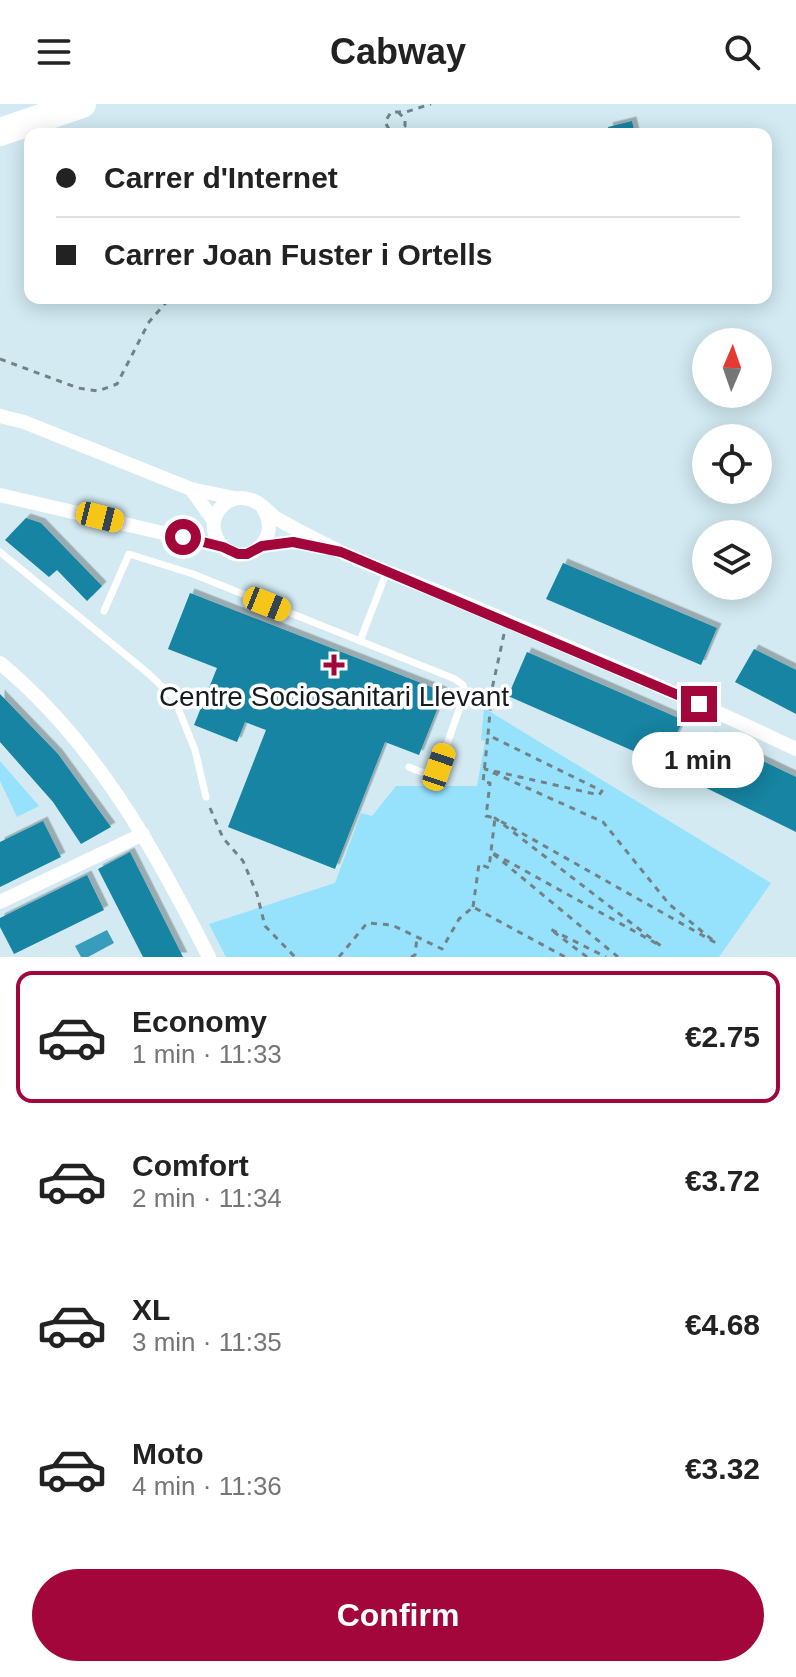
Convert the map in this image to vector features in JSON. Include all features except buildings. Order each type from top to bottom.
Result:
[{"type":"highway","points":[[0,132],[82,104]]},
{"type":"street","points":[[0,416],[24,422],[191,489],[250,499],[277,518],[341,552],[509,622],[796,749]]},
{"type":"street","points":[[191,489],[223,547]]},
{"type":"street","points":[[0,495],[183,537],[223,547],[230,552],[247,554],[262,546],[293,542],[341,552]]},
{"type":"street","points":[[214,526],[221,507],[234,498]]},
{"type":"street","points":[[262,546],[270,523],[263,508]]},
{"type":"street","points":[[183,537],[214,526]]},
{"type":"street","points":[[0,663],[45,703],[89,755],[143,834],[209,957]]},
{"type":"street","points":[[0,902],[143,834]]},
{"type":"lane","points":[[0,552],[174,698],[195,750],[206,797]]},
{"type":"lane","points":[[104,611],[129,554],[193,574],[455,679],[463,685],[465,693],[439,767],[432,773],[423,774],[409,767]]},
{"type":"lane","points":[[360,641],[387,571]]},
{"type":"path","points":[[383,128],[387,115],[431,104]]},
{"type":"path","points":[[398,112],[405,119],[403,128]]},
{"type":"path","points":[[0,359],[78,388],[98,391],[117,384],[149,322],[165,304]]},
{"type":"path","points":[[485,769],[603,822],[669,904],[716,943],[495,818],[486,816],[490,783],[483,782],[492,689],[509,622]]},
{"type":"path","points":[[485,769],[599,795],[602,791],[488,735]]},
{"type":"path","points":[[206,797],[223,838],[243,861],[257,894],[265,926],[295,957]]},
{"type":"path","points":[[491,852],[661,946],[495,818]]},
{"type":"path","points":[[339,957],[367,923],[392,925],[442,949],[459,919],[473,907],[479,864],[489,868],[495,818]]},
{"type":"path","points":[[491,852],[618,957]]},
{"type":"path","points":[[473,907],[565,957]]},
{"type":"path","points":[[587,957],[550,929],[606,957]]},
{"type":"path","points":[[411,957],[415,955],[417,937]]},
{"type":"shaded area","points":[[484,708],[771,883],[719,957],[226,957],[209,924],[335,883],[361,813],[372,816],[396,786],[477,786],[485,741],[481,740]]},
{"type":"shaded area","points":[[0,761],[39,806],[17,817],[0,781]]},
{"type":"shaded area","points":[[107,930],[114,943],[88,957],[81,957],[75,946]]},
{"type":"place","name":"Centre Sociosanitari Llevant","points":[[334,665]]},
{"type":"route","points":[[183,537],[238,554],[247,554],[262,546],[293,542],[341,552],[699,704]]}]
